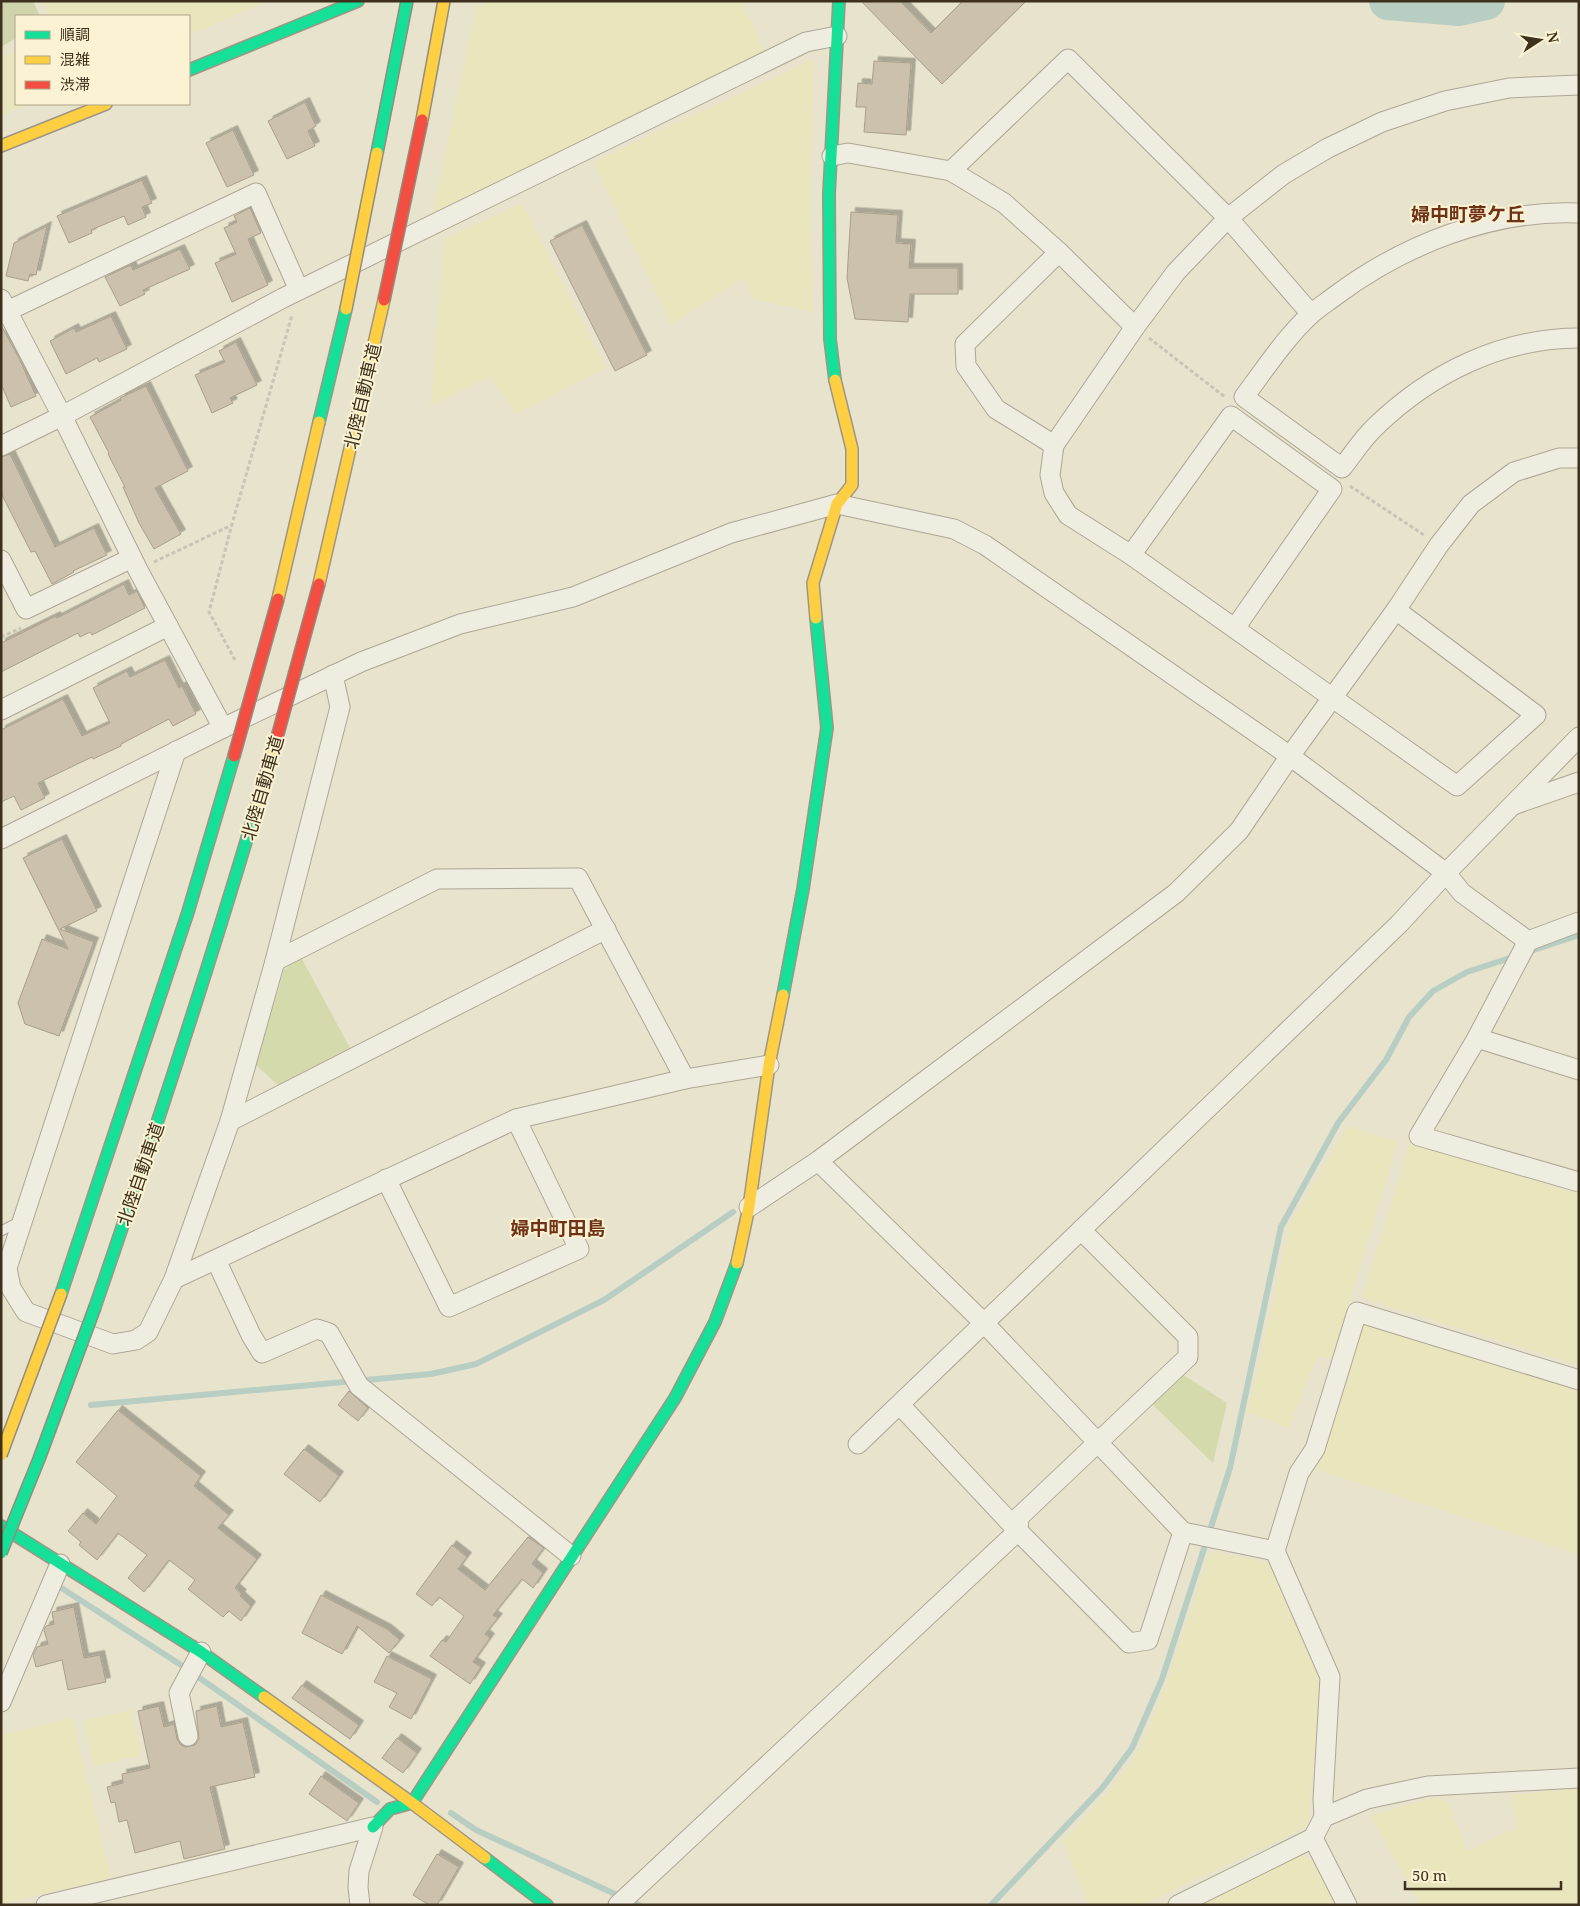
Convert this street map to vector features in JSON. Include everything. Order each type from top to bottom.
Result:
[{"type":"main road","points":[[190,70],[358,1]]},
{"type":"main road","name":"北陸自動車道","points":[[1,1455],[61,1294],[185,921],[234,756],[278,598],[346,310],[407,1]]},
{"type":"main road","name":"北陸自動車道","points":[[1,1553],[39,1459],[95,1307],[162,1110],[222,924],[276,741],[319,584],[384,300],[425,105],[444,1]]},
{"type":"main road","points":[[373,1827],[390,1809],[412,1803],[675,1398],[715,1322],[737,1262],[749,1207],[769,1065],[803,889],[827,728],[813,583],[838,504],[852,485],[852,449],[837,392],[830,339],[829,194],[839,1]]},
{"type":"main road","points":[[1,146],[104,105]]},
{"type":"main road","points":[[1,1526],[201,1652],[412,1803],[547,1905]]},
{"type":"street","points":[[1,446],[62,416],[299,290],[806,42],[837,36]]},
{"type":"street","points":[[951,171],[1068,59],[1228,218],[1311,314]]},
{"type":"street","points":[[1396,610],[1536,715],[1457,786],[1334,697],[1131,555],[1068,515],[1054,492],[1050,475],[1054,445],[1176,272],[1228,218],[1284,174],[1328,148],[1382,122],[1445,101],[1509,88],[1579,85]]},
{"type":"street","points":[[832,156],[848,153],[951,171],[1004,203],[1136,327]]},
{"type":"street","points":[[223,728],[135,564],[62,416],[3,308],[256,193],[299,290]]},
{"type":"street","points":[[1579,213],[1562,212],[1503,219],[1456,232],[1408,250],[1357,280],[1311,314],[1244,397],[1342,468],[1374,427],[1436,378],[1477,358],[1530,342],[1579,338]]},
{"type":"street","points":[[1054,445],[996,409],[966,366],[965,344],[1058,252]]},
{"type":"street","points":[[1131,555],[1231,416],[1332,488],[1235,628]]},
{"type":"street","points":[[749,1207],[818,1162],[1176,893],[1239,831],[1290,756],[1396,610],[1439,545],[1471,504],[1514,472],[1559,458],[1579,458]]},
{"type":"street","points":[[4,832],[361,662],[460,624],[573,597],[731,533],[838,504],[954,529],[985,545],[1290,756],[1446,873],[1462,893],[1528,941]]},
{"type":"street","points":[[1,560],[26,609],[135,564]]},
{"type":"street","points":[[1,710],[168,626]]},
{"type":"street","points":[[176,751],[7,1268],[11,1288],[26,1312],[113,1344],[136,1340],[148,1332],[174,1278],[230,1121],[275,961],[340,707],[333,675]]},
{"type":"street","points":[[858,1444],[1392,931],[1446,873],[1579,738]]},
{"type":"street","points":[[1513,806],[1579,782]]},
{"type":"street","points":[[275,961],[437,878],[578,878],[685,1080]]},
{"type":"street","points":[[1579,922],[1528,941],[1477,1038],[1419,1136],[1579,1182]]},
{"type":"street","points":[[230,1121],[606,929]]},
{"type":"street","points":[[1477,1038],[1579,1070]]},
{"type":"street","points":[[174,1278],[516,1119],[685,1080],[769,1065]]},
{"type":"street","points":[[386,1179],[450,1307],[579,1249],[516,1119]]},
{"type":"street","points":[[818,1162],[983,1322],[1183,1532],[1275,1551]]},
{"type":"street","points":[[618,1905],[1018,1531],[1019,1517],[1188,1357],[1188,1337],[1080,1230]]},
{"type":"street","points":[[216,1260],[251,1335],[262,1353],[316,1329],[329,1333],[359,1386],[571,1556]]},
{"type":"street","points":[[1178,1905],[1314,1838],[1324,1817],[1323,1799],[1330,1677],[1275,1551],[1299,1473],[1316,1449],[1357,1312],[1579,1380]]},
{"type":"street","points":[[900,1404],[1018,1531],[1129,1643],[1148,1640],[1183,1532]]},
{"type":"street","points":[[1,1702],[60,1564]]},
{"type":"street","points":[[188,1736],[179,1693],[201,1652]]},
{"type":"street","points":[[1324,1817],[1366,1799],[1428,1786],[1579,1778]]},
{"type":"street","points":[[46,1905],[373,1827]]},
{"type":"street","points":[[360,1905],[359,1871],[373,1827]]},
{"type":"street","points":[[1314,1838],[1347,1905]]},
{"type":"lane","points":[[1,1231],[24,1220]]},
{"type":"path","points":[[238,666],[209,612],[232,524],[299,290]]},
{"type":"path","points":[[135,564],[232,524]]},
{"type":"shaded area","points":[[42,1],[268,1],[190,35],[190,15],[49,15]]},
{"type":"shaded area","points":[[490,1],[741,1],[766,53],[432,217],[476,8]]},
{"type":"shaded area","points":[[15,51],[15,105],[27,105],[1,116],[1,58]]},
{"type":"shaded area","points":[[814,59],[809,207],[813,312],[753,299],[744,278],[671,324],[593,162]]},
{"type":"shaded area","points":[[522,203],[606,368],[516,414],[489,377],[431,406],[444,239]]},
{"type":"shaded area","points":[[1348,1126],[1398,1142],[1332,1359],[1317,1357],[1289,1428],[1248,1412],[1290,1225]]},
{"type":"shaded area","points":[[1410,1142],[1579,1194],[1579,1365],[1362,1298]]},
{"type":"shaded area","points":[[1362,1323],[1579,1388],[1577,1554],[1318,1470]]},
{"type":"shaded area","points":[[1210,1552],[1268,1562],[1321,1680],[1308,1826],[1143,1905],[1089,1905],[1063,1841],[1108,1793],[1135,1758],[1162,1697]]},
{"type":"shaded area","points":[[131,1710],[141,1755],[94,1766],[84,1721]]},
{"type":"shaded area","points":[[72,1718],[111,1878],[1,1904],[1,1735]]},
{"type":"shaded area","points":[[1579,1788],[1579,1905],[1420,1905],[1371,1817],[1378,1813],[1436,1798],[1449,1803],[1467,1851],[1517,1827],[1511,1795]]},
{"type":"shaded area","points":[[1298,1855],[1314,1860],[1336,1905],[1194,1905]]},
{"type":"green space","points":[[1,1],[33,1],[40,15],[15,15],[15,39],[1,47]]},
{"type":"green space","points":[[302,959],[350,1048],[278,1085],[256,1065],[284,970]]},
{"type":"green space","points":[[1182,1374],[1227,1403],[1213,1463],[1152,1404]]},
{"type":"building","points":[[861,1],[900,1],[931,33],[963,1],[1026,1],[942,84]]},
{"type":"building","points":[[874,61],[911,63],[906,135],[864,132],[866,107],[856,107],[858,83],[872,84]]},
{"type":"building","points":[[305,102],[316,126],[308,131],[315,146],[287,159],[268,121]]},
{"type":"building","points":[[233,130],[254,175],[227,187],[206,143]]},
{"type":"building","points":[[142,180],[152,203],[142,207],[146,217],[128,225],[124,216],[91,230],[92,233],[69,243],[57,216]]},
{"type":"building","points":[[250,208],[261,233],[248,239],[268,285],[232,302],[215,263],[236,254],[224,228],[237,222],[234,216]]},
{"type":"building","points":[[851,212],[898,215],[896,243],[911,244],[909,268],[958,268],[958,294],[910,294],[908,322],[855,319],[847,278]]},
{"type":"building","points":[[582,225],[647,355],[615,371],[550,241]]},
{"type":"building","points":[[47,226],[36,275],[30,274],[28,281],[6,276],[14,243]]},
{"type":"building","points":[[180,249],[190,269],[143,290],[145,294],[120,306],[105,277],[131,265],[133,270]]},
{"type":"building","points":[[111,316],[127,349],[99,362],[97,358],[66,374],[50,341],[74,328],[76,332]]},
{"type":"building","points":[[1,325],[19,358],[36,396],[11,407],[1,384]]},
{"type":"building","points":[[236,342],[257,385],[230,398],[233,403],[212,413],[195,375],[225,362],[219,351]]},
{"type":"building","points":[[146,386],[188,471],[155,488],[181,534],[154,549],[139,523],[123,487],[125,487],[90,417],[121,400],[120,398]]},
{"type":"building","points":[[10,454],[55,547],[94,528],[107,555],[73,571],[52,584],[35,551],[31,552],[1,493],[1,457]]},
{"type":"building","points":[[124,584],[129,595],[137,591],[145,608],[92,635],[90,632],[80,637],[78,633],[1,672],[1,643],[56,616],[57,618]]},
{"type":"building","points":[[165,660],[179,688],[182,686],[196,714],[173,726],[169,719],[121,744],[121,746],[93,759],[92,757],[38,783],[45,798],[21,810],[14,796],[1,802],[1,730],[63,699],[82,736],[110,723],[93,688],[127,671],[130,677]]},
{"type":"building","points":[[62,839],[97,911],[60,929],[94,942],[59,1036],[25,1024],[18,1003],[42,939],[68,949],[23,858]]},
{"type":"building","points":[[349,1391],[368,1408],[358,1421],[338,1405]]},
{"type":"building","points":[[118,1410],[201,1476],[194,1486],[229,1515],[218,1528],[257,1559],[235,1588],[242,1594],[240,1596],[251,1606],[241,1621],[229,1611],[223,1617],[188,1589],[195,1580],[169,1560],[144,1592],[128,1578],[147,1555],[118,1533],[97,1560],[79,1545],[81,1542],[68,1531],[83,1513],[96,1524],[117,1496],[76,1462]]},
{"type":"building","points":[[304,1449],[339,1476],[320,1502],[284,1474]]},
{"type":"building","points":[[528,1537],[544,1548],[532,1564],[543,1573],[533,1588],[522,1579],[493,1615],[498,1618],[485,1634],[490,1638],[473,1662],[481,1667],[470,1684],[430,1656],[442,1640],[446,1642],[464,1616],[439,1597],[432,1606],[416,1594],[452,1545],[467,1557],[458,1569],[485,1590]]},
{"type":"building","points":[[321,1595],[387,1629],[400,1640],[389,1653],[357,1626],[342,1654],[302,1633]]},
{"type":"building","points":[[74,1607],[84,1658],[100,1655],[106,1682],[68,1690],[62,1660],[36,1667],[33,1655],[37,1647],[48,1644],[44,1630],[46,1626],[54,1624],[52,1612]]},
{"type":"building","points":[[387,1656],[432,1679],[411,1719],[389,1707],[397,1693],[374,1682]]},
{"type":"building","points":[[302,1685],[359,1725],[350,1739],[292,1698]]},
{"type":"building","points":[[159,1706],[164,1727],[174,1724],[177,1739],[185,1747],[195,1745],[199,1739],[196,1711],[217,1706],[221,1727],[243,1722],[255,1777],[210,1787],[225,1849],[184,1859],[180,1841],[135,1853],[127,1820],[119,1822],[115,1802],[111,1803],[107,1787],[123,1783],[122,1774],[150,1768],[138,1711]]},
{"type":"building","points":[[397,1738],[417,1753],[403,1773],[382,1758]]},
{"type":"building","points":[[321,1776],[359,1803],[347,1821],[309,1794]]},
{"type":"building","points":[[437,1854],[459,1867],[437,1905],[429,1905],[413,1895]]},
{"type":"waterway","points":[[1388,1],[1459,7],[1486,1]]},
{"type":"waterway","points":[[1528,952],[1579,935]]},
{"type":"waterway","points":[[991,1905],[1103,1787],[1132,1748],[1162,1679],[1230,1468],[1281,1227],[1338,1123],[1386,1060],[1409,1017],[1433,991],[1467,972],[1516,956]]},
{"type":"waterway","points":[[91,1405],[431,1374],[476,1364],[604,1300],[733,1212]]},
{"type":"waterway","points":[[63,1589],[181,1665],[377,1802]]},
{"type":"waterway","points":[[451,1813],[476,1830],[639,1905]]},
{"type":"traffic: fast","points":[[190,70],[358,1]]},
{"type":"traffic: fast","points":[[377,153],[407,1]]},
{"type":"traffic: fast","points":[[835,380],[830,339],[829,194],[839,1]]},
{"type":"traffic: fast","points":[[319,422],[346,309]]},
{"type":"traffic: fast","points":[[783,995],[803,889],[827,728],[816,618]]},
{"type":"traffic: fast","points":[[61,1294],[188,912],[234,756]]},
{"type":"traffic: fast","points":[[95,1307],[177,1062],[254,815]]},
{"type":"traffic: fast","points":[[373,1827],[390,1809],[412,1803],[675,1398],[715,1322],[737,1263]]},
{"type":"traffic: fast","points":[[1,1553],[39,1459],[95,1307]]},
{"type":"traffic: fast","points":[[1,1526],[201,1652],[264,1697]]},
{"type":"traffic: fast","points":[[485,1858],[547,1905]]},
{"type":"traffic: slow","points":[[422,120],[444,1]]},
{"type":"traffic: slow","points":[[1,146],[104,105]]},
{"type":"traffic: slow","points":[[346,309],[377,153]]},
{"type":"traffic: slow","points":[[319,584],[384,300]]},
{"type":"traffic: slow","points":[[816,618],[813,583],[837,504],[852,485],[852,449],[835,380]]},
{"type":"traffic: slow","points":[[278,599],[319,422]]},
{"type":"traffic: slow","points":[[254,815],[276,741]]},
{"type":"traffic: slow","points":[[737,1263],[749,1207],[769,1065],[783,995]]},
{"type":"traffic: slow","points":[[1,1455],[61,1294]]},
{"type":"traffic: slow","points":[[264,1697],[485,1858]]},
{"type":"traffic: jam","points":[[384,300],[422,120]]},
{"type":"traffic: jam","points":[[276,741],[319,584]]},
{"type":"traffic: jam","points":[[234,756],[278,599]]},
{"type":"district","name":"婦中町夢ケ丘","points":[[1468,214]]},
{"type":"district","name":"婦中町田島","points":[[558,1228]]}]
